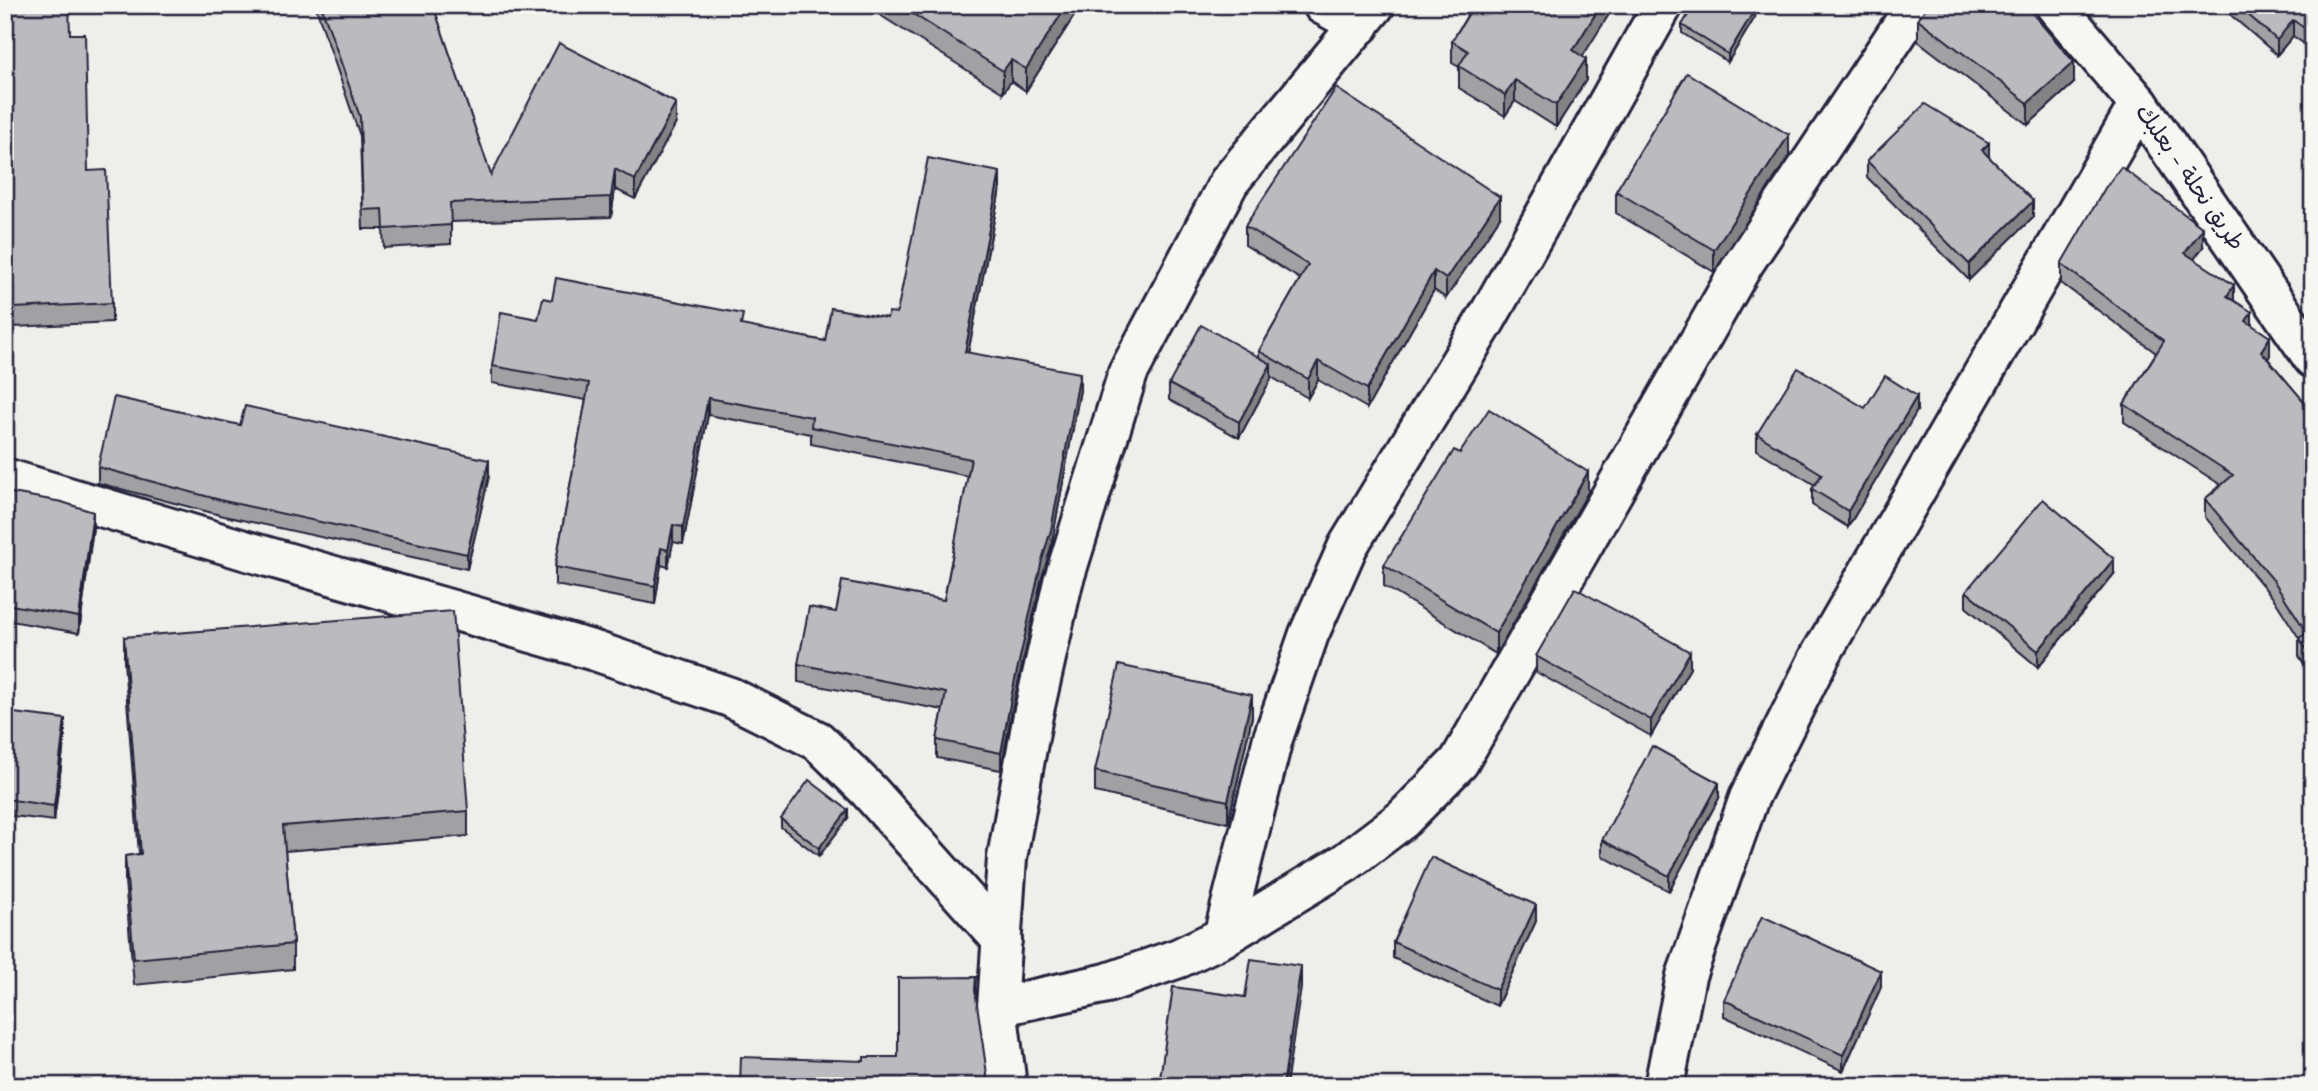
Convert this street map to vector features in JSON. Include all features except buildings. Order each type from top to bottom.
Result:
[{"type":"street","points":[[1007,1086],[997,1007],[1007,858],[1033,715],[1063,582],[1128,373],[1229,182],[1368,15],[1323,5]]},
{"type":"street","points":[[1223,937],[1273,738],[1309,634],[1348,546],[1487,318],[1663,5]]},
{"type":"street","points":[[997,1007],[1107,983],[1179,958],[1223,937],[1345,863],[1403,819],[1459,762],[1744,263],[1916,5]]},
{"type":"street","name":"طريق نحلة - بعلبك","points":[[2055,5],[2139,104],[2313,358]]},
{"type":"street","points":[[1664,1086],[1686,976],[1749,798],[1820,656],[2139,104]]},
{"type":"street","points":[[5,478],[595,651],[730,697],[818,741],[869,791],[1002,940]]}]
